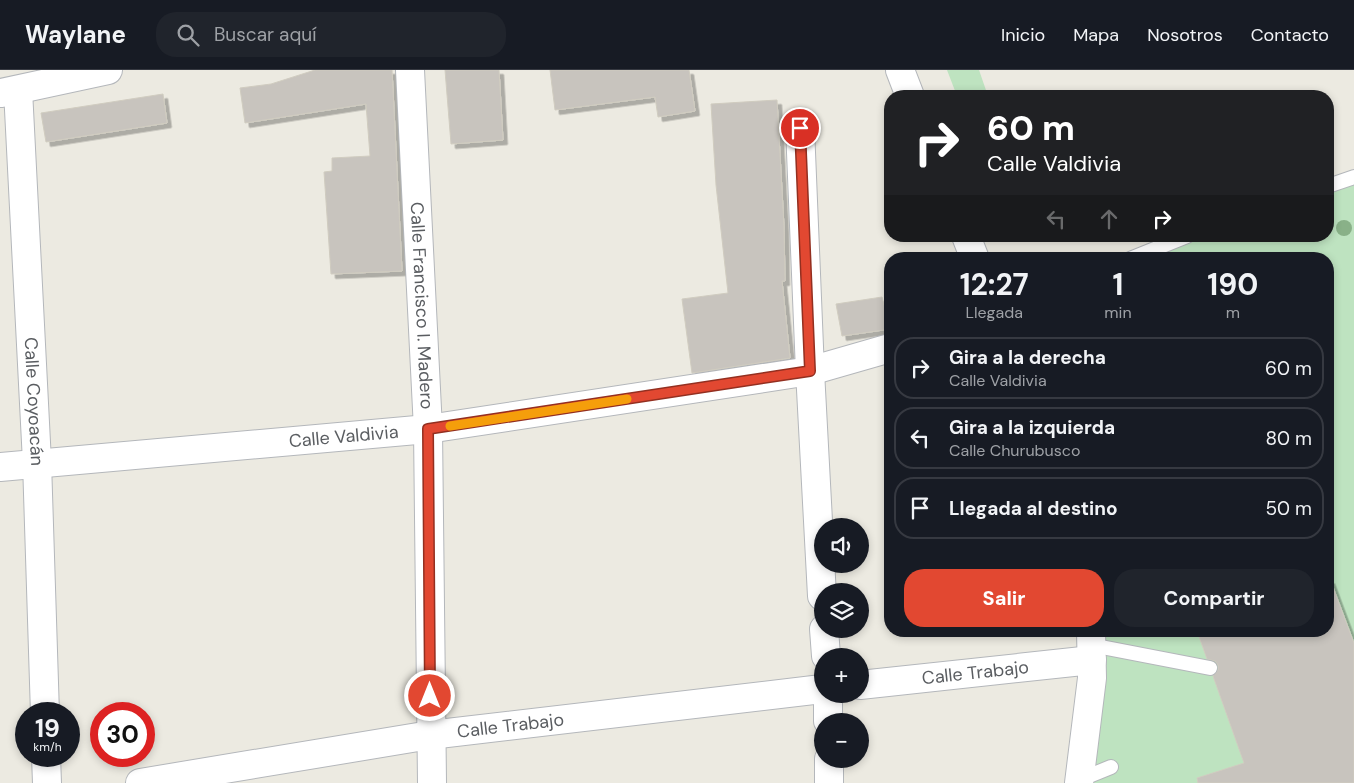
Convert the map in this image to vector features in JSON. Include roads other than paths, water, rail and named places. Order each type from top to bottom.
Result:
[{"type":"street","points":[[9,91],[108,70]]},
{"type":"street","name":"Calle Francisco I. Madero","points":[[410,70],[428,429],[432,783]]},
{"type":"street","points":[[900,70],[908,90]]},
{"type":"street","name":"Calle Coyoacán","points":[[9,91],[37,462],[45,702]]},
{"type":"street","points":[[800,128],[821,583]]},
{"type":"street","name":"Calle Valdivia","points":[[0,467],[37,462],[428,429],[810,371],[884,350]]},
{"type":"street","points":[[1079,782],[1088,720],[1091,645]]},
{"type":"street","name":"Calle Trabajo","points":[[869,683],[1091,645]]},
{"type":"street","name":"Calle Trabajo","points":[[140,783],[430,734],[814,690]]},
{"type":"street","points":[[46,767],[47,783]]},
{"type":"street","points":[[829,768],[829,783]]},
{"type":"lane","points":[[1334,184],[1354,177]]},
{"type":"lane","points":[[1147,252],[1172,242]]},
{"type":"lane","points":[[1091,645],[1210,668]]},
{"type":"lane","points":[[1079,782],[1110,767]]}]
